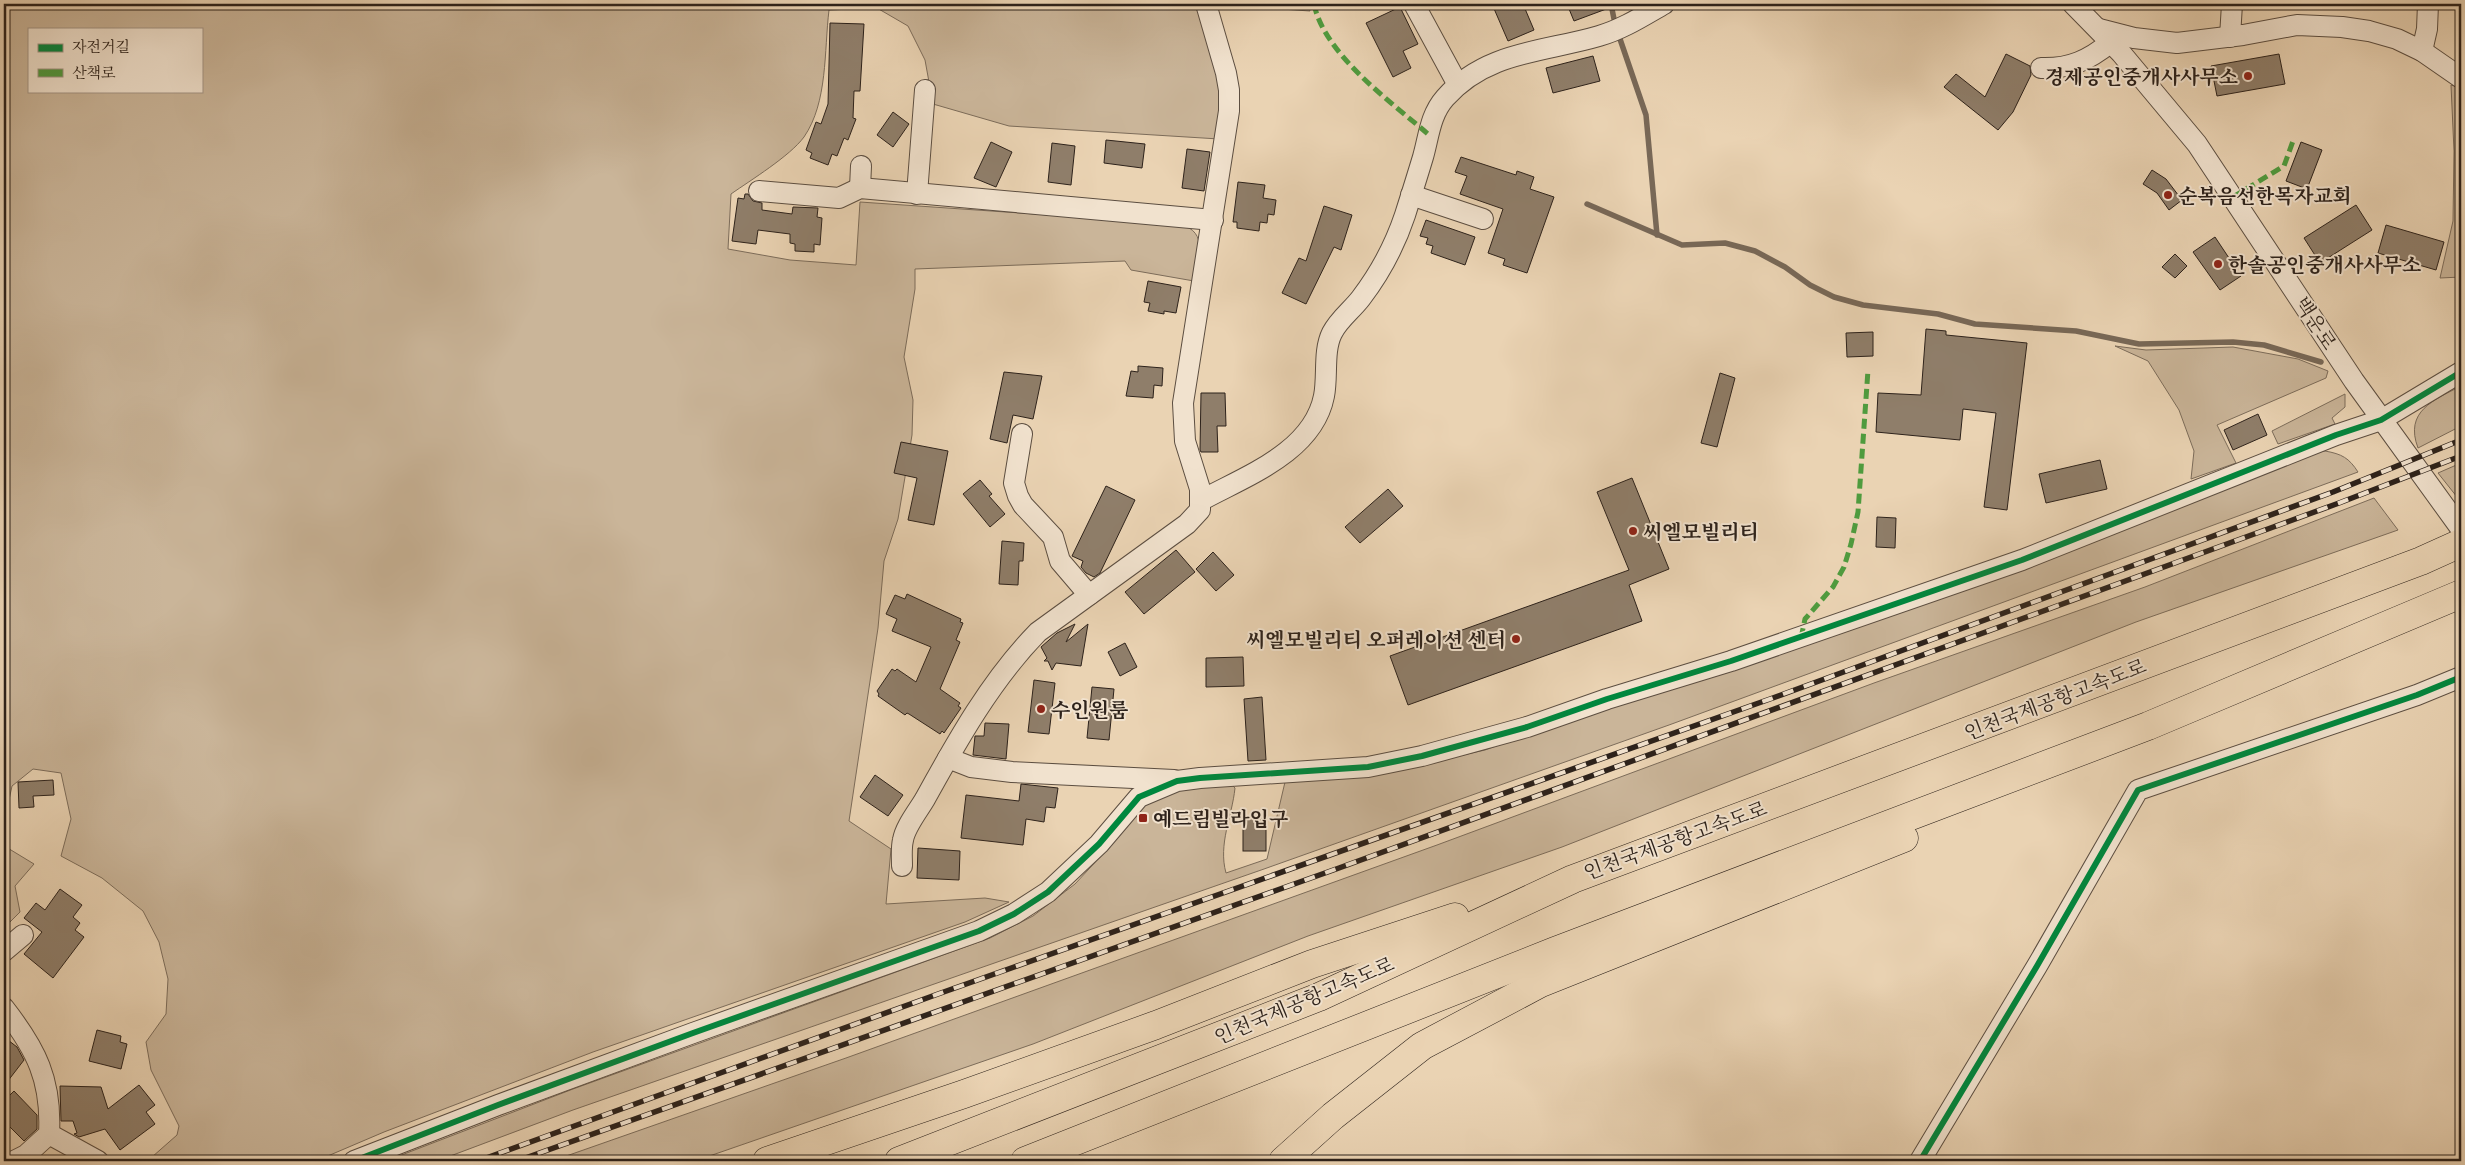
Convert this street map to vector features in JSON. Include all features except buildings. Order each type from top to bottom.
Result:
[{"type":"highway","name":"인천국제공항고속도로","points":[[899,1161],[1319,997],[1573,879],[2421,561],[2461,543]]},
{"type":"highway","points":[[1283,1161],[1333,1116],[1422,1046],[1541,984],[1929,828],[2148,726],[2457,595]]},
{"type":"highway","points":[[1025,1161],[1555,951],[2148,726]]},
{"type":"highway","points":[[767,1161],[964,1094],[1156,1025],[1312,964],[1573,879]]},
{"type":"street","points":[[902,866],[903,839],[948,758],[1003,673],[1027,644],[1038,632],[1188,524],[1200,510],[1202,500],[1185,441],[1183,403],[1227,127],[1229,90],[1206,4]]},
{"type":"street","points":[[1414,4],[1458,86]]},
{"type":"street","points":[[1202,500],[1288,450],[1312,426],[1324,396],[1327,353],[1332,333],[1359,300],[1386,260],[1411,195],[1431,120],[1445,98],[1458,86],[1492,63],[1510,56],[1556,47],[1622,28],[1664,4]]},
{"type":"street","name":"백운로","points":[[2074,4],[2105,35],[2197,144],[2381,420],[2461,529]]},
{"type":"street","points":[[2230,37],[2232,4]]},
{"type":"street","points":[[2422,51],[2428,30],[2428,4]]},
{"type":"street","points":[[2041,68],[2067,68],[2079,64],[2105,35],[2177,43],[2230,37],[2275,27],[2319,24],[2369,31],[2397,40],[2422,51],[2461,78]]},
{"type":"street","points":[[917,194],[925,90]]},
{"type":"street","points":[[860,188],[862,166]]},
{"type":"street","points":[[760,191],[839,198],[860,188],[1213,220]]},
{"type":"street","points":[[1411,195],[1483,219]]},
{"type":"street","points":[[948,758],[971,767],[1012,772],[1177,781],[1243,774],[1308,772],[1376,766],[1464,745],[1527,727],[1606,699],[1731,661],[2022,560],[2336,435],[2381,420],[2461,372]]},
{"type":"street","points":[[1022,434],[1014,482],[1018,496],[1023,505],[1053,537],[1060,561],[1089,596]]},
{"type":"street","points":[[1920,1161],[2037,966],[2138,790],[2417,695],[2461,677]]},
{"type":"street","points":[[354,1161],[674,1040],[979,931],[1014,914],[1048,892],[1099,844],[1139,797],[1177,781]]},
{"type":"street","points":[[4,951],[23,935]]},
{"type":"street","points":[[4,1008],[35,1052],[42,1071],[50,1117],[50,1134],[26,1155],[14,1161]]},
{"type":"street","points":[[50,1134],[98,1161]]},
{"type":"shaded area","points":[[4,4],[1202,4],[1221,76],[1219,139],[1009,126],[933,104],[925,60],[908,26],[877,8],[829,10],[824,76],[812,123],[804,137],[790,152],[731,194],[728,249],[790,260],[856,265],[860,202],[1180,224],[1195,233],[1198,240],[1199,255],[1194,281],[1131,270],[1125,261],[915,269],[915,289],[904,357],[913,400],[912,435],[898,519],[884,561],[878,628],[849,821],[891,849],[886,904],[985,898],[1009,902],[965,922],[593,1052],[384,1132],[316,1161],[150,1161],[177,1135],[179,1126],[151,1070],[146,1042],[166,1014],[168,979],[159,942],[143,911],[102,878],[61,856],[71,819],[61,773],[33,769],[12,786],[4,823]]},
{"type":"shaded area","points":[[1210,4],[1308,4],[1310,11]]},
{"type":"shaded area","points":[[2451,85],[2461,88],[2461,277],[2440,278],[2453,221],[2454,151]]},
{"type":"shaded area","points":[[2115,346],[2146,350],[2233,347],[2298,359],[2328,371],[2326,378],[2217,425],[2236,463],[2191,479],[2194,451],[2179,410],[2148,361]]},
{"type":"shaded area","points":[[2461,386],[2461,426],[2418,448],[2415,425],[2418,416],[2432,402]]},
{"type":"shaded area","points":[[2345,394],[2345,407],[2332,418],[2335,424],[2278,444],[2272,431]]},
{"type":"shaded area","points":[[2325,451],[2344,457],[2358,472],[1669,725],[1264,869],[573,1110],[437,1161],[386,1161],[573,1089],[990,938],[1033,916],[1075,884],[1114,842],[1145,803],[1180,788],[1230,783],[1235,788],[1225,841],[1224,862],[1226,873],[1267,859],[1285,782],[1388,772],[1485,750],[2314,453]]},
{"type":"shaded area","points":[[2461,463],[2461,502],[2438,473]]},
{"type":"shaded area","points":[[2374,498],[2398,530],[2136,622],[1562,847],[1308,936],[1033,1044],[695,1161],[552,1161],[846,1058],[1437,845],[1874,683],[2145,587]]},
{"type":"shaded area","points":[[4,839],[6,847],[34,864],[15,886],[20,912],[4,928]]},
{"type":"waterway","points":[[1611,4],[1614,19]]},
{"type":"waterway","points":[[1620,39],[1646,115],[1657,235]]},
{"type":"waterway","points":[[1587,204],[1682,245],[1725,243],[1755,251],[1785,267],[1810,285],[1834,297],[1863,305],[1938,314],[1975,324],[2076,331],[2139,344],[2233,342],[2264,345],[2321,362]]},
{"type":"railway","points":[[478,1161],[938,994],[1770,699],[2333,492],[2461,440]]},
{"type":"railway","points":[[517,1161],[1339,868],[2339,503],[2461,456]]},
{"type":"marked path","points":[[1314,4],[1320,23],[1345,59],[1378,92],[1428,134]]},
{"type":"marked path","points":[[2233,197],[2284,166],[2293,141]]},
{"type":"marked path","points":[[1801,638],[1805,619],[1833,587],[1844,567],[1851,544],[1858,512],[1868,370]]},
{"type":"cycle path","points":[[354,1161],[498,1105],[693,1033],[979,931],[1014,914],[1048,892],[1099,844],[1139,797],[1177,781],[1368,767],[1422,756],[1527,727],[1607,699],[1731,661],[2022,560],[2336,435],[2381,420],[2461,372]]},
{"type":"cycle path","points":[[1920,1161],[2037,966],[2138,790],[2417,695],[2461,677]]},
{"type":"place","name":"경제공인중개사사무소","points":[[2248,76]]},
{"type":"place","name":"순복음선한목자교회","points":[[2168,195]]},
{"type":"place","name":"한솔공인중개사사무소","points":[[2218,264]]},
{"type":"place","name":"씨엘모빌리티","points":[[1633,531]]},
{"type":"place","name":"씨엘모빌리티 오퍼레이션 센터","points":[[1516,639]]},
{"type":"place","name":"수인원룸","points":[[1041,709]]},
{"type":"place","name":"예드림빌라입구","points":[[1143,818]]}]
